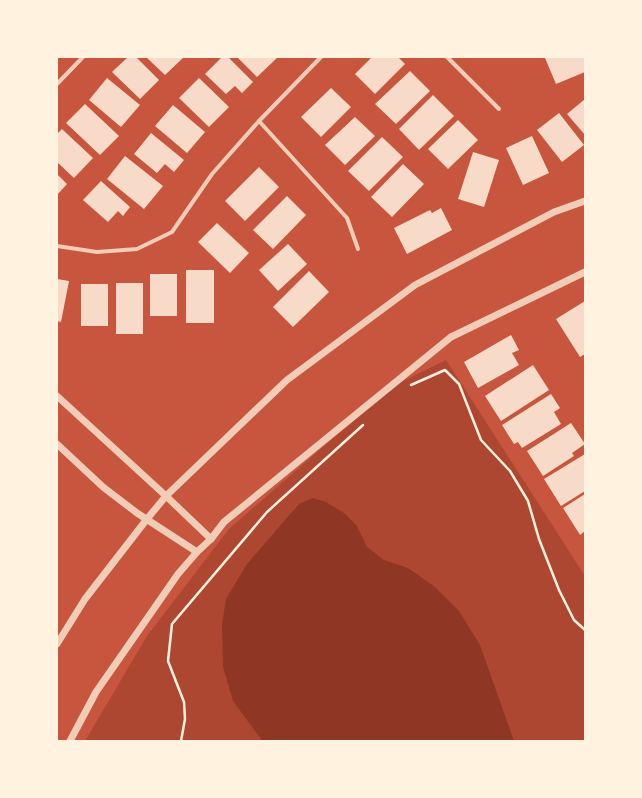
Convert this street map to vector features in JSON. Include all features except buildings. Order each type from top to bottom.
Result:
[{"type":"street","points":[[57,84],[83,57]]},
{"type":"street","points":[[57,246],[97,252],[137,249],[172,232],[212,174],[259,121],[321,57]]},
{"type":"street","points":[[447,57],[499,109]]},
{"type":"street","points":[[259,121],[347,218],[358,250]]},
{"type":"street","points":[[57,644],[85,599],[166,496],[287,380],[415,285],[554,212],[585,201]]},
{"type":"street","points":[[70,741],[96,692],[178,574],[197,552],[211,539],[224,522],[451,336],[585,272]]},
{"type":"street","points":[[57,396],[211,539]]},
{"type":"street","points":[[57,444],[103,487],[137,513],[197,552]]},
{"type":"path","points":[[407,386],[445,370],[459,384],[481,440],[510,471],[528,501],[539,539],[559,590],[574,620],[585,630]]},
{"type":"path","points":[[181,741],[185,720],[184,702],[168,661],[172,624],[267,512],[366,422]]},
{"type":"shaded area","points":[[446,360],[585,576],[585,741],[85,741],[147,636],[229,529],[393,386]]},
{"type":"shaded area","points":[[313,498],[326,502],[344,513],[357,526],[367,547],[384,560],[408,568],[435,587],[459,611],[480,645],[514,741],[263,741],[261,739],[233,701],[223,667],[222,625],[226,599],[247,564],[299,504]]}]
